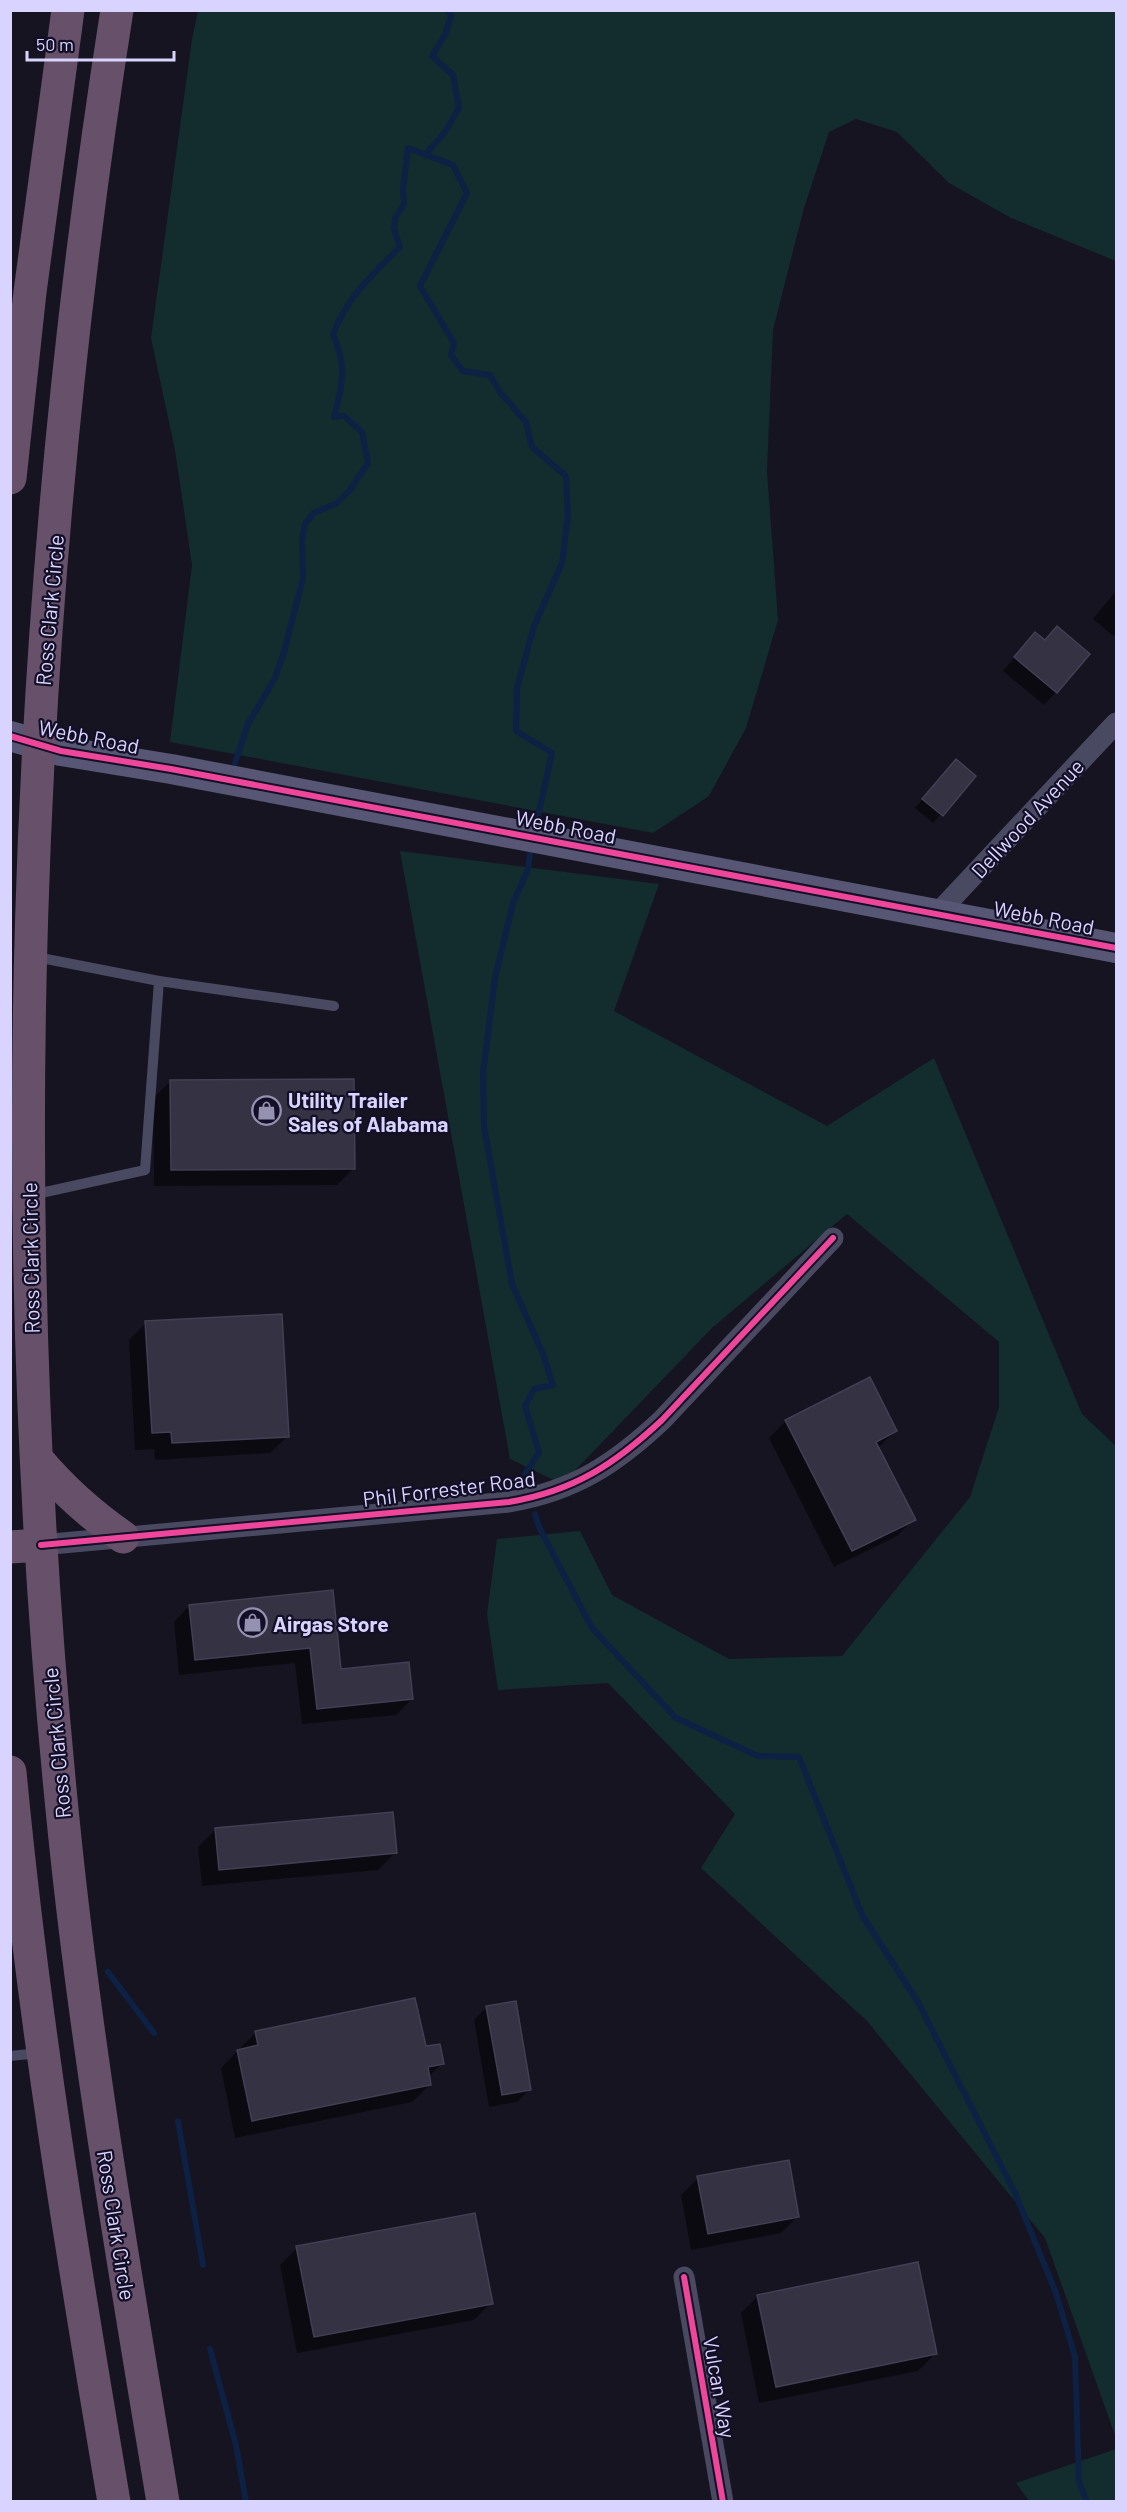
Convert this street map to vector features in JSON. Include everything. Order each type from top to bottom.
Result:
[{"type":"highway","points":[[10,478],[26,326],[68,10]]},
{"type":"highway","name":"Ross Clark Circle","points":[[117,10],[96,152],[25,740],[21,955],[37,1459],[26,1546],[62,1806],[78,1956],[114,2205],[163,2502]]},
{"type":"highway","points":[[49,144],[96,152]]},
{"type":"highway","points":[[37,1459],[60,1487],[86,1511],[123,1537]]},
{"type":"highway","points":[[10,1772],[42,2052],[114,2502]]},
{"type":"highway","points":[[30,1961],[78,1956]]},
{"type":"street","name":"Dellwood Avenue","points":[[938,913],[1116,723]]},
{"type":"street","name":"Webb Road","points":[[25,740],[61,750],[183,771],[1116,948]]},
{"type":"street","name":"Phil Forrester Road","points":[[26,1546],[509,1502],[538,1497],[566,1488],[603,1469],[636,1444],[662,1420],[832,1238]]},
{"type":"street","name":"Vulcan Way","points":[[684,2277],[723,2502]]},
{"type":"lane","points":[[21,955],[159,981],[334,1006]]},
{"type":"lane","points":[[29,1196],[146,1170],[159,981]]},
{"type":"lane","points":[[10,2056],[42,2052]]},
{"type":"green space","points":[[198,11],[1116,11],[1116,261],[1011,218],[949,183],[897,132],[856,119],[829,132],[804,208],[773,330],[767,471],[778,620],[746,728],[709,796],[653,833],[170,742],[192,565],[175,450],[151,338],[192,39]]},
{"type":"green space","points":[[400,851],[659,884],[614,1011],[827,1126],[934,1058],[1082,1414],[1116,1446],[1116,2438],[1045,2238],[867,2021],[701,1868],[735,1814],[608,1683],[498,1690],[487,1614],[497,1539],[580,1531],[612,1595],[729,1659],[842,1656],[970,1497],[999,1407],[999,1342],[847,1214],[712,1328],[562,1484],[510,1459]]},
{"type":"green space","points":[[1116,2449],[1116,2501],[1029,2501],[1016,2483]]},
{"type":"building","points":[[1057,626],[1090,654],[1057,693],[1014,657],[1035,632],[1045,640]]},
{"type":"building","points":[[956,759],[976,776],[943,816],[922,799]]},
{"type":"building","points":[[354,1079],[355,1169],[171,1170],[170,1080]]},
{"type":"building","points":[[282,1314],[289,1437],[172,1443],[171,1432],[152,1433],[145,1321]]},
{"type":"building","points":[[870,1377],[897,1431],[876,1442],[916,1520],[852,1551],[785,1420]]},
{"type":"building","points":[[333,1590],[341,1669],[409,1662],[413,1699],[317,1709],[310,1648],[195,1660],[189,1605]]},
{"type":"building","points":[[393,1812],[397,1853],[219,1870],[215,1828]]},
{"type":"building","points":[[415,1998],[426,2046],[440,2044],[444,2064],[428,2067],[431,2085],[252,2121],[237,2050],[258,2045],[255,2031]]},
{"type":"building","points":[[516,2001],[531,2090],[502,2095],[486,2006]]},
{"type":"building","points":[[789,2160],[799,2217],[708,2234],[697,2176]]},
{"type":"building","points":[[475,2213],[493,2304],[314,2337],[296,2246]]},
{"type":"building","points":[[918,2262],[937,2354],[776,2387],[757,2295]]},
{"type":"waterway","points":[[425,155],[445,132],[459,108],[453,75],[432,56],[445,35],[451,16],[448,10]]},
{"type":"waterway","points":[[235,763],[248,724],[275,678],[284,652],[303,578],[302,540],[305,524],[314,513],[337,503],[350,490],[368,463],[362,432],[344,416],[334,417],[340,395],[342,365],[333,334],[353,297],[400,247],[394,229],[395,218],[404,204],[403,189],[408,148],[453,165],[467,193],[420,286],[454,343],[451,355],[463,371],[490,375],[500,392],[526,422],[532,447],[566,476],[568,515],[562,563],[534,626],[517,688],[516,731],[552,753],[537,820]]},
{"type":"waterway","points":[[527,1482],[525,1474],[539,1452],[525,1406],[534,1389],[553,1385],[543,1354],[512,1284],[484,1126],[483,1073],[495,978],[513,903],[528,869],[530,854]]},
{"type":"waterway","points":[[535,1514],[539,1527],[592,1628],[676,1718],[758,1756],[799,1757],[863,1917],[918,2002],[1015,2193],[1056,2293],[1075,2357],[1079,2482],[1087,2502]]},
{"type":"waterway","points":[[108,1972],[154,2033]]},
{"type":"waterway","points":[[178,2121],[203,2265]]},
{"type":"waterway","points":[[210,2349],[236,2445],[246,2502]]},
{"type":"cycle path","points":[[10,736],[61,751],[171,769],[1116,948]]},
{"type":"cycle path","points":[[41,1545],[509,1502],[554,1491],[592,1473],[645,1436],[833,1238]]},
{"type":"cycle path","points":[[684,2277],[723,2502]]},
{"type":"place","name":"Utility Trailer Sales of Alabama","points":[[267,1111]]},
{"type":"place","name":"Airgas Store","points":[[252,1623]]}]
